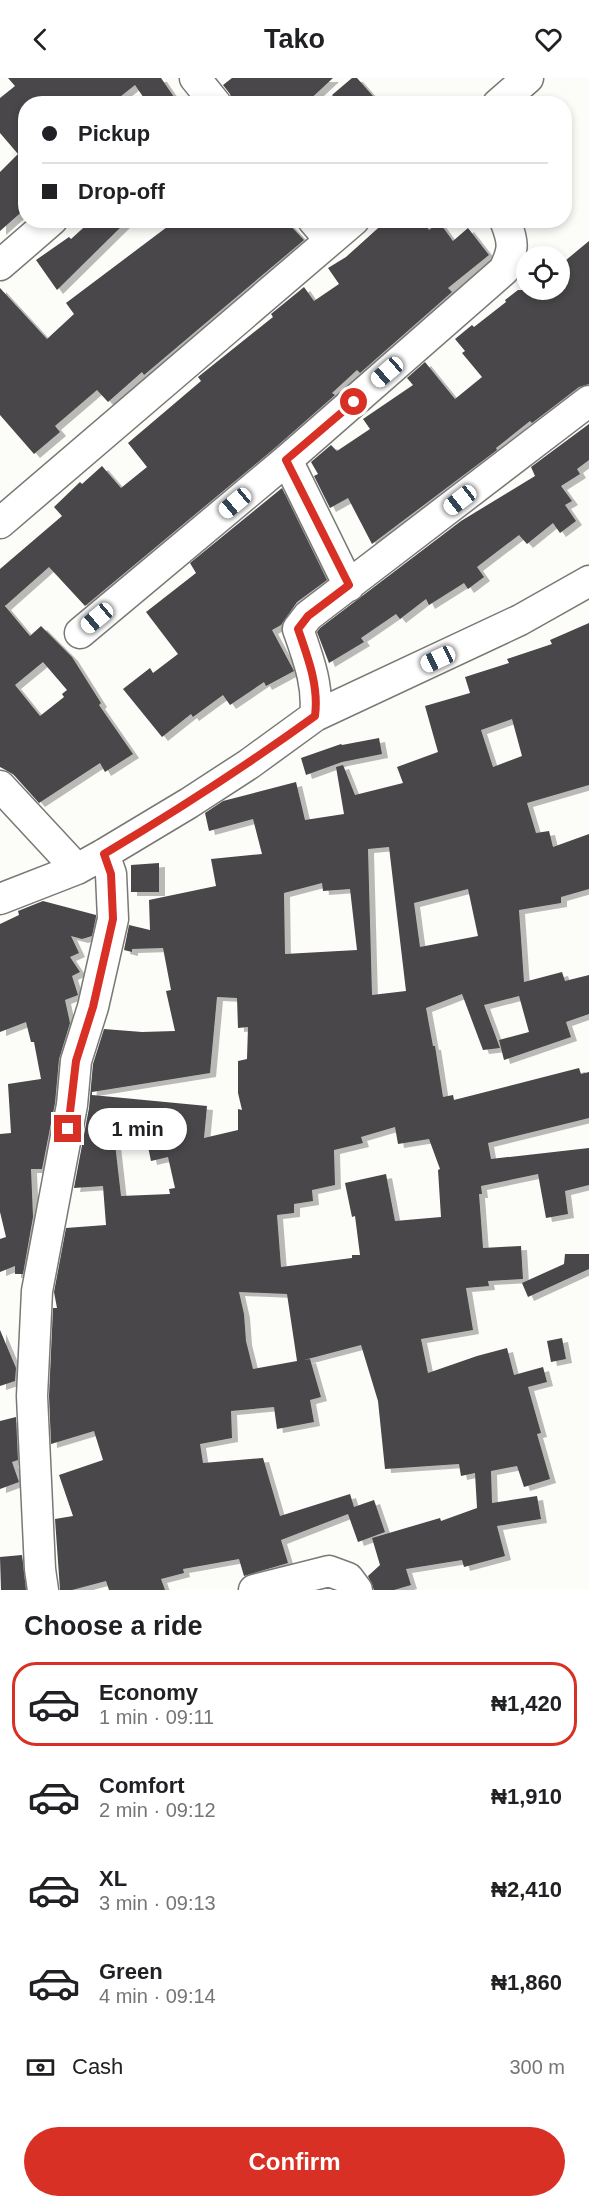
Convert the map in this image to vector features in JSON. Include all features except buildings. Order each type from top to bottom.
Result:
[{"type":"street","points":[[507,96],[528,78]]},
{"type":"street","points":[[0,265],[43,228]]},
{"type":"street","points":[[80,633],[286,460],[504,270],[513,251],[508,228]]},
{"type":"street","points":[[0,523],[321,230]]},
{"type":"street","points":[[315,716],[317,700],[313,675],[298,629],[308,616],[589,401]]},
{"type":"street","points":[[286,460],[349,585]]},
{"type":"street","points":[[0,899],[77,869],[104,854],[249,764],[315,716],[520,621],[589,582]]},
{"type":"street","points":[[0,786],[77,869]]},
{"type":"street","points":[[43,1590],[40,1569],[32,1396],[37,1291],[72,1105],[76,1061],[93,1007],[113,919],[111,874],[104,854]]},
{"type":"street","points":[[254,1590],[329,1571],[348,1578],[357,1590]]},
{"type":"route","points":[[68,1129],[76,1061],[93,1007],[113,919],[111,874],[104,854],[249,764],[315,716],[317,700],[313,675],[298,629],[308,616],[349,585],[286,460],[354,402]]}]
